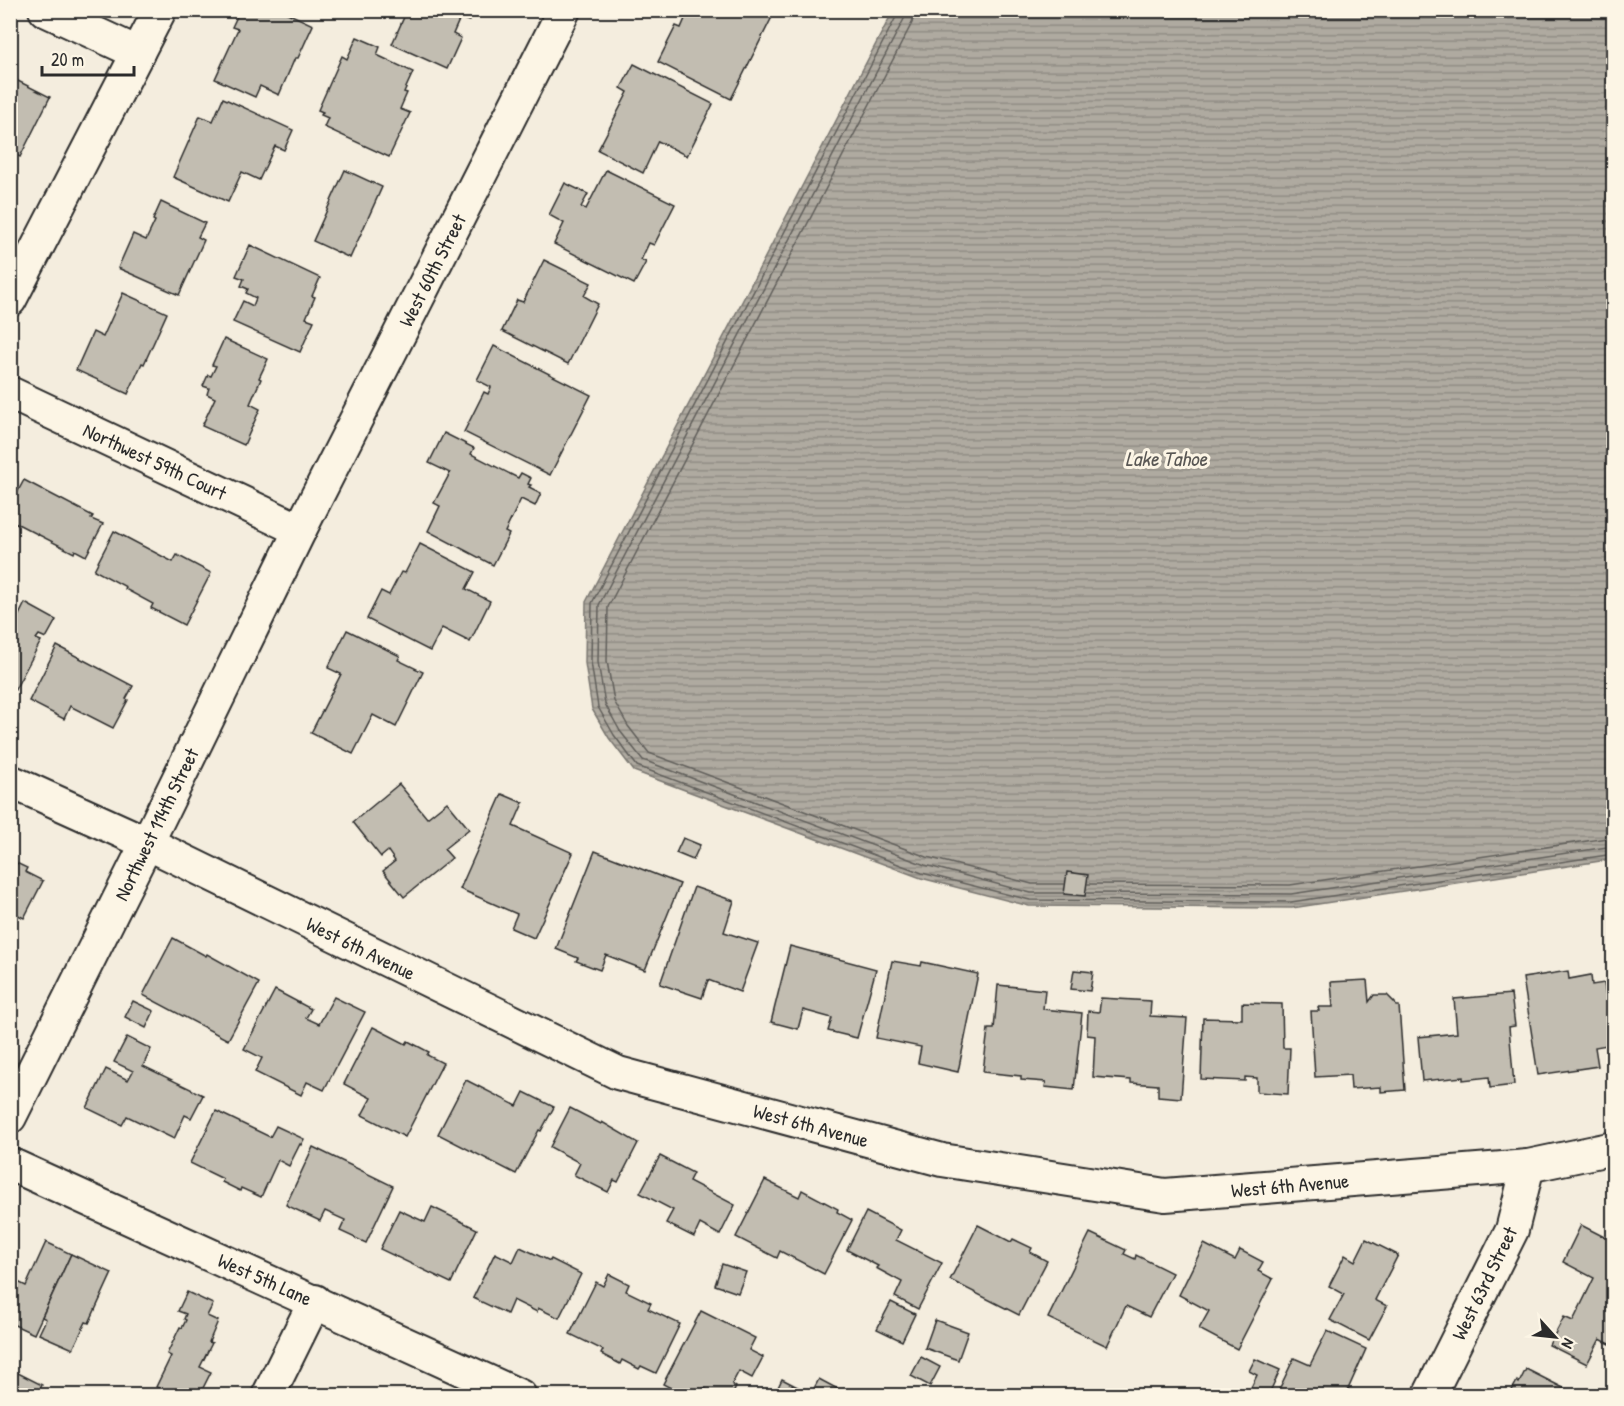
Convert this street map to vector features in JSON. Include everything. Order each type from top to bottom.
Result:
[{"type":"street","points":[[45,10],[138,53]]},
{"type":"street","points":[[10,300],[160,10]]},
{"type":"street","name":"West 60th Street","points":[[300,530],[564,10]]},
{"type":"street","name":"Northwest 59th Court","points":[[10,393],[300,530]]},
{"type":"street","name":"Northwest 114th Street","points":[[10,1117],[300,530]]},
{"type":"street","name":"West 6th Avenue","points":[[10,781],[147,843],[618,1073],[942,1160],[1165,1195],[1527,1166],[1614,1148]]},
{"type":"street","name":"West 5th Lane","points":[[10,1164],[519,1395]]},
{"type":"street","name":"West 63rd Street","points":[[1429,1395],[1512,1230],[1527,1166]]},
{"type":"street","points":[[268,1395],[315,1301]]},
{"type":"water","name":"Lake Tahoe","points":[[893,11],[1613,11],[1613,859],[1292,908],[1029,906],[921,878],[634,771],[609,738],[592,709],[585,663],[586,602]]},
{"type":"building","points":[[240,10],[281,10],[313,25],[279,95],[260,86],[255,97],[215,79],[238,29],[232,27]]},
{"type":"building","points":[[389,10],[474,10],[469,21],[460,18],[453,34],[461,38],[447,69],[392,44],[404,17]]},
{"type":"building","points":[[680,10],[759,10],[772,17],[731,99],[658,62],[676,26],[681,28],[687,14]]},
{"type":"building","points":[[357,37],[380,47],[377,55],[413,72],[404,92],[407,93],[400,109],[410,113],[389,157],[324,127],[328,118],[321,115],[323,112],[318,110],[342,56],[347,59]]},
{"type":"building","points":[[634,64],[713,104],[687,156],[658,141],[643,173],[598,150],[628,92],[621,88]]},
{"type":"building","points":[[10,77],[50,97],[20,157],[10,152]]},
{"type":"building","points":[[223,98],[293,130],[284,150],[275,146],[259,180],[242,172],[228,202],[173,177],[200,116],[213,121]]},
{"type":"building","points":[[345,170],[382,187],[350,258],[313,241]]},
{"type":"building","points":[[606,170],[675,204],[654,245],[649,243],[641,260],[646,262],[634,284],[554,244],[564,223],[549,215],[565,183],[588,194],[581,207],[586,209]]},
{"type":"building","points":[[161,202],[205,223],[198,237],[204,240],[179,295],[118,268],[133,234],[146,240]]},
{"type":"building","points":[[250,245],[320,278],[306,318],[314,321],[300,352],[233,322],[243,301],[253,306],[256,298],[246,293],[248,289],[241,286],[244,279],[236,276]]},
{"type":"building","points":[[544,260],[591,283],[584,296],[598,304],[568,364],[502,331],[517,300],[523,302]]},
{"type":"building","points":[[123,293],[167,313],[128,394],[76,370],[93,332],[103,337]]},
{"type":"building","points":[[224,339],[268,359],[250,404],[260,409],[244,445],[202,426],[215,398],[207,394],[209,388],[203,386],[208,375],[211,376],[216,366],[212,365]]},
{"type":"building","points":[[494,346],[591,395],[550,475],[464,432],[484,392],[488,394],[491,387],[477,380]]},
{"type":"building","points":[[444,433],[474,448],[471,454],[518,478],[521,473],[531,478],[529,487],[541,493],[535,506],[521,499],[505,532],[509,534],[493,565],[428,531],[440,506],[434,503],[450,473],[429,463]]},
{"type":"building","points":[[24,480],[93,516],[91,519],[103,524],[86,556],[75,550],[74,553],[10,520],[10,506]]},
{"type":"building","points":[[114,531],[173,562],[177,555],[211,573],[184,625],[151,608],[153,604],[94,570]]},
{"type":"building","points":[[420,544],[475,572],[466,589],[490,601],[470,642],[442,628],[430,651],[367,619],[381,591],[389,595],[401,572],[405,573]]},
{"type":"building","points":[[25,603],[56,620],[46,638],[39,635],[36,639],[41,641],[10,699],[10,611],[19,615]]},
{"type":"building","points":[[347,630],[400,656],[398,660],[423,672],[396,727],[373,715],[353,754],[311,733],[341,674],[328,668]]},
{"type":"building","points":[[57,646],[133,686],[113,728],[70,706],[64,719],[29,701]]},
{"type":"building","points":[[399,784],[427,818],[447,802],[469,829],[444,849],[452,858],[404,897],[383,871],[395,861],[388,851],[381,857],[353,822]]},
{"type":"building","points":[[502,794],[523,803],[513,826],[573,853],[534,938],[511,928],[517,914],[460,889]]},
{"type":"building","points":[[683,838],[700,845],[693,860],[676,853]]},
{"type":"building","points":[[595,851],[680,884],[645,970],[606,955],[600,970],[576,961],[578,958],[556,949]]},
{"type":"building","points":[[10,860],[27,868],[25,872],[43,881],[24,918],[10,911]]},
{"type":"building","points":[[1067,872],[1088,875],[1085,896],[1064,894]]},
{"type":"building","points":[[694,887],[734,901],[724,932],[758,943],[740,992],[708,980],[702,998],[660,984]]},
{"type":"building","points":[[173,938],[259,983],[228,1040],[143,995]]},
{"type":"building","points":[[790,946],[876,969],[857,1038],[828,1031],[832,1018],[803,1010],[798,1029],[771,1022]]},
{"type":"building","points":[[892,961],[921,966],[922,962],[978,974],[958,1072],[918,1063],[921,1047],[876,1038]]},
{"type":"building","points":[[1074,970],[1093,972],[1090,991],[1071,989]]},
{"type":"building","points":[[1568,971],[1569,979],[1591,975],[1592,985],[1604,983],[1613,1044],[1595,1047],[1598,1066],[1538,1075],[1523,978]]},
{"type":"building","points":[[1367,980],[1369,1002],[1374,995],[1387,995],[1396,1006],[1399,1006],[1405,1090],[1381,1092],[1381,1087],[1351,1089],[1350,1075],[1315,1077],[1311,1011],[1319,1011],[1318,1007],[1333,1007],[1331,982]]},
{"type":"building","points":[[998,985],[1045,990],[1043,1009],[1082,1013],[1074,1090],[1045,1087],[1046,1082],[1021,1080],[1021,1076],[983,1072],[988,1029],[994,1029]]},
{"type":"building","points":[[275,990],[311,1009],[306,1018],[319,1024],[334,997],[365,1012],[324,1090],[307,1082],[301,1095],[255,1072],[262,1058],[244,1049]]},
{"type":"building","points":[[1511,994],[1515,1026],[1509,1027],[1514,1085],[1490,1088],[1489,1077],[1422,1081],[1418,1037],[1457,1033],[1454,999]]},
{"type":"building","points":[[1101,998],[1151,1001],[1150,1016],[1187,1018],[1181,1098],[1158,1096],[1158,1085],[1093,1077],[1095,1036],[1087,1035],[1088,1011],[1099,1012]]},
{"type":"building","points":[[133,1001],[154,1011],[146,1028],[125,1017]]},
{"type":"building","points":[[1242,1003],[1282,1004],[1283,1048],[1290,1048],[1288,1094],[1257,1092],[1257,1078],[1245,1077],[1245,1081],[1201,1079],[1203,1018],[1242,1019]]},
{"type":"building","points":[[373,1027],[406,1044],[408,1041],[429,1052],[427,1055],[443,1063],[405,1137],[362,1115],[371,1098],[344,1084]]},
{"type":"building","points":[[127,1037],[151,1049],[143,1066],[203,1095],[191,1118],[185,1115],[174,1139],[127,1116],[122,1125],[87,1108],[106,1069],[128,1080],[133,1071],[114,1062]]},
{"type":"building","points":[[466,1080],[517,1106],[524,1092],[554,1107],[516,1174],[438,1134]]},
{"type":"building","points":[[570,1108],[601,1124],[602,1122],[638,1143],[618,1182],[614,1180],[608,1192],[574,1175],[580,1163],[550,1147]]},
{"type":"building","points":[[216,1111],[270,1137],[276,1126],[304,1139],[289,1166],[278,1160],[261,1197],[241,1188],[240,1191],[222,1182],[223,1179],[190,1163]]},
{"type":"building","points":[[313,1147],[393,1186],[366,1243],[340,1231],[345,1220],[325,1211],[320,1221],[286,1205]]},
{"type":"building","points":[[660,1156],[693,1173],[689,1181],[735,1205],[720,1235],[700,1224],[694,1237],[666,1223],[673,1210],[640,1193]]},
{"type":"building","points":[[765,1180],[799,1197],[802,1190],[838,1209],[837,1212],[852,1220],[824,1274],[780,1251],[777,1258],[736,1237]]},
{"type":"building","points":[[432,1207],[477,1229],[451,1283],[380,1249],[399,1210],[425,1222]]},
{"type":"building","points":[[866,1212],[901,1230],[896,1240],[942,1263],[918,1309],[895,1297],[902,1282],[847,1250]]},
{"type":"building","points":[[978,1225],[1011,1242],[1013,1239],[1032,1248],[1030,1252],[1047,1261],[1019,1315],[950,1280]]},
{"type":"building","points":[[1581,1225],[1614,1242],[1614,1346],[1600,1339],[1587,1364],[1549,1345],[1564,1317],[1573,1321],[1594,1278],[1563,1262]]},
{"type":"building","points":[[1090,1233],[1126,1250],[1124,1254],[1135,1259],[1136,1255],[1172,1273],[1149,1317],[1126,1306],[1107,1346],[1048,1318]]},
{"type":"building","points":[[1366,1239],[1398,1255],[1375,1300],[1387,1306],[1369,1340],[1330,1320],[1344,1294],[1329,1286],[1345,1255],[1355,1261]]},
{"type":"building","points":[[46,1242],[71,1254],[34,1334],[10,1323],[10,1288],[14,1280],[26,1286]]},
{"type":"building","points":[[1204,1244],[1235,1260],[1240,1250],[1263,1262],[1258,1271],[1273,1279],[1237,1349],[1199,1329],[1209,1311],[1179,1295]]},
{"type":"building","points":[[520,1247],[581,1274],[559,1318],[538,1308],[537,1312],[513,1300],[507,1314],[473,1298],[495,1253],[513,1262]]},
{"type":"building","points":[[71,1254],[112,1273],[89,1323],[86,1322],[73,1349],[39,1334],[46,1319],[42,1317]]},
{"type":"building","points":[[722,1264],[746,1272],[738,1293],[715,1285]]},
{"type":"building","points":[[609,1274],[629,1284],[626,1291],[651,1303],[648,1309],[680,1324],[656,1373],[641,1366],[639,1369],[622,1360],[620,1364],[601,1354],[603,1350],[570,1334],[596,1282],[603,1286]]},
{"type":"building","points":[[187,1292],[213,1304],[207,1316],[218,1321],[209,1342],[212,1343],[200,1367],[211,1372],[199,1396],[174,1396],[156,1387],[171,1356],[167,1354],[180,1327],[182,1328],[186,1320],[184,1319],[186,1314],[178,1311]]},
{"type":"building","points":[[891,1302],[915,1314],[902,1341],[877,1329]]},
{"type":"building","points":[[701,1311],[755,1338],[749,1350],[763,1357],[752,1378],[739,1371],[732,1384],[736,1387],[732,1396],[717,1396],[704,1388],[700,1396],[686,1396],[663,1384]]},
{"type":"building","points":[[935,1320],[968,1332],[958,1360],[925,1348]]},
{"type":"building","points":[[1327,1331],[1366,1349],[1345,1396],[1276,1396],[1294,1358],[1310,1365]]},
{"type":"building","points":[[921,1357],[940,1367],[930,1386],[911,1376]]},
{"type":"building","points":[[1255,1359],[1280,1370],[1268,1396],[1247,1396],[1257,1375],[1249,1371]]},
{"type":"building","points":[[10,1369],[42,1385],[37,1396],[10,1396]]},
{"type":"building","points":[[1526,1369],[1579,1396],[1509,1396]]},
{"type":"building","points":[[782,1379],[811,1394],[819,1379],[851,1396],[774,1396]]}]
